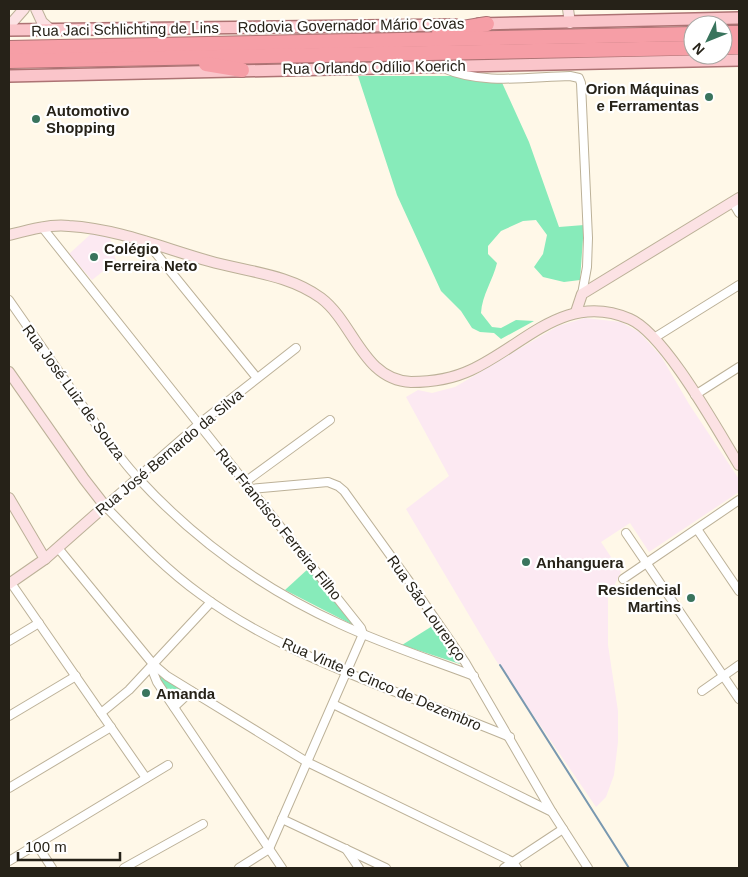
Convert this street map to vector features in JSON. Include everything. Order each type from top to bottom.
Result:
[{"type":"highway","points":[[418,39],[442,31],[487,24]]},
{"type":"highway","name":"Rodovia Governador Mário Covas","points":[[9,48],[683,34]]},
{"type":"highway","name":"Rodovia Governador Mário Covas","points":[[9,61],[683,48]]},
{"type":"highway","points":[[171,59],[242,70]]},
{"type":"main road","points":[[9,26],[24,9]]},
{"type":"main road","points":[[36,9],[42,22],[50,30]]},
{"type":"main road","points":[[568,9],[570,23]]},
{"type":"main road","name":"Rua Jaci Schlichting de Lins","points":[[9,30],[570,23],[739,18]]},
{"type":"main road","name":"Rua Orlando Odílio Koerich","points":[[9,76],[739,60]]},
{"type":"main road","points":[[576,312],[582,294],[736,200]]},
{"type":"main road","points":[[9,235],[42,227],[78,226],[146,241],[212,262],[285,279],[309,290],[325,302],[342,320],[363,354],[391,378],[398,380],[428,382],[459,375],[480,366],[555,320],[576,312],[608,312],[627,318],[640,324],[654,338],[695,395],[739,466]]},
{"type":"main road","name":"Rua Vinte e Cinco de Dezembro","points":[[9,372],[105,506]]},
{"type":"main road","points":[[10,504],[45,558]]},
{"type":"main road","name":"Rua José Bernardo da Silva","points":[[10,583],[58,548],[105,506]]},
{"type":"street","points":[[438,66],[457,74],[483,78],[570,76],[579,78],[581,83],[588,230],[587,267],[582,294]]},
{"type":"street","points":[[736,200],[739,212]]},
{"type":"street","name":"Rua Francisco Ferreira Filho","points":[[42,227],[358,622],[363,634]]},
{"type":"street","points":[[146,241],[257,378]]},
{"type":"street","points":[[654,338],[739,285]]},
{"type":"street","name":"Rua José Luiz de Souza","points":[[9,300],[112,446],[137,477],[190,529],[224,557],[298,602],[363,634],[474,676]]},
{"type":"street","name":"Rua José Bernardo da Silva","points":[[105,506],[198,424],[296,348]]},
{"type":"street","points":[[695,395],[739,367]]},
{"type":"street","points":[[245,482],[330,420]]},
{"type":"street","name":"Rua São Lourenço","points":[[250,489],[328,482],[344,491],[474,676],[552,812],[588,868]]},
{"type":"street","points":[[623,579],[739,500]]},
{"type":"street","name":"Rua Vinte e Cinco de Dezembro","points":[[105,506],[171,572],[211,602],[291,648],[346,673],[510,736]]},
{"type":"street","points":[[697,529],[739,591]]},
{"type":"street","points":[[626,533],[739,699]]},
{"type":"street","points":[[58,548],[153,664],[162,672],[307,762],[515,865]]},
{"type":"street","points":[[10,583],[146,778]]},
{"type":"street","points":[[101,713],[129,690],[211,602]]},
{"type":"street","points":[[9,641],[38,623]]},
{"type":"street","points":[[239,868],[269,849],[363,634]]},
{"type":"street","points":[[153,664],[154,677],[282,868]]},
{"type":"street","points":[[702,691],[739,666]]},
{"type":"street","points":[[9,716],[76,676]]},
{"type":"street","points":[[174,707],[191,691]]},
{"type":"street","points":[[333,704],[552,812]]},
{"type":"street","points":[[9,788],[111,727]]},
{"type":"street","points":[[9,861],[168,765]]},
{"type":"street","points":[[282,819],[386,868]]},
{"type":"street","points":[[124,868],[203,824]]},
{"type":"street","points":[[504,868],[515,865],[563,829]]},
{"type":"street","points":[[37,845],[52,868]]},
{"type":"street","points":[[346,849],[359,868]]},
{"type":"shaded area","name":"Colégio Ferreira Neto","points":[[92,233],[105,233],[110,238],[116,261],[92,280],[69,254]]},
{"type":"shaded area","name":"Anhanguera","points":[[585,318],[621,322],[639,332],[661,356],[689,404],[739,479],[739,492],[649,552],[630,523],[601,542],[621,572],[608,598],[608,645],[618,711],[618,742],[614,775],[606,797],[596,807],[495,659],[406,509],[449,476],[406,397],[418,390],[432,393],[455,387],[558,326]]},
{"type":"green space","points":[[358,76],[499,76],[529,142],[559,227],[584,225],[580,280],[564,282],[543,277],[534,267],[543,254],[547,235],[536,220],[523,221],[501,231],[488,246],[488,254],[497,263],[483,300],[481,313],[492,327],[501,328],[516,320],[534,321],[501,339],[494,333],[480,332],[472,328],[461,311],[441,291],[397,195]]},
{"type":"green space","points":[[309,568],[355,626],[285,590]]},
{"type":"green space","points":[[434,625],[460,664],[402,645]]},
{"type":"green space","points":[[158,674],[185,691],[175,700],[158,678]]},
{"type":"waterway","points":[[500,665],[629,868]]},
{"type":"place","name":"Orion Máquinas e Ferramentas","points":[[709,97]]},
{"type":"place","name":"Automotivo Shopping","points":[[36,119]]},
{"type":"place","name":"Colégio Ferreira Neto","points":[[94,257]]},
{"type":"place","name":"Anhanguera","points":[[526,562]]},
{"type":"place","name":"Residencial Martins","points":[[691,598]]},
{"type":"place","name":"Amanda","points":[[146,693]]}]
